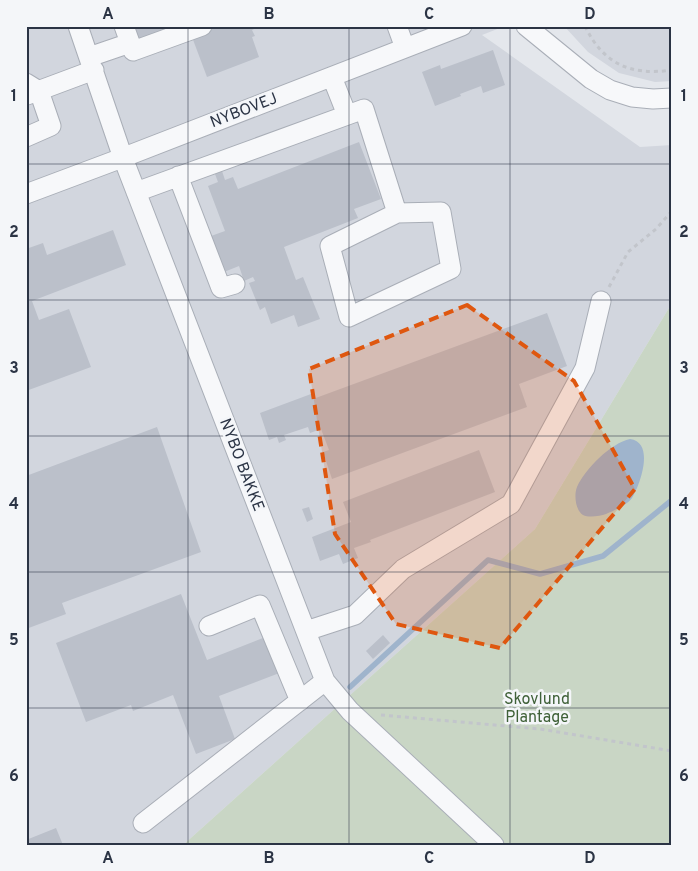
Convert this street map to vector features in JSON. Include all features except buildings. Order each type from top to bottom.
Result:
[{"type":"street","name":"NYBO BAKKE","points":[[78,26],[122,158],[325,682],[353,713],[494,845]]},
{"type":"street","points":[[26,137],[51,126],[30,90],[91,64],[127,34],[133,51],[202,26]]},
{"type":"street","points":[[397,26],[405,48]]},
{"type":"street","name":"NYBOVEJ","points":[[26,194],[462,26]]},
{"type":"street","points":[[526,26],[591,79],[610,90],[632,97],[672,98]]},
{"type":"street","points":[[332,77],[347,115]]},
{"type":"street","points":[[136,192],[364,109],[397,213]]},
{"type":"street","points":[[178,176],[221,288],[235,284]]},
{"type":"street","points":[[441,212],[451,269],[350,317],[330,246],[397,213],[441,212]]},
{"type":"street","points":[[306,631],[355,615],[403,569],[511,504],[585,368],[601,301]]},
{"type":"street","points":[[209,626],[260,605],[300,701]]},
{"type":"street","points":[[143,822],[325,682]]},
{"type":"path","points":[[585,26],[599,49],[611,59],[624,66],[639,71],[656,72],[672,70]]},
{"type":"path","points":[[601,301],[628,252],[656,229],[672,211]]},
{"type":"path","points":[[353,713],[540,729],[672,751]]},
{"type":"highlighted area","points":[[467,305],[574,381],[635,489],[500,648],[396,624],[335,534],[309,369]]},
{"type":"shaded area","points":[[26,26],[505,26],[482,35],[640,147],[672,145],[672,303],[535,529],[183,845],[26,845]]},
{"type":"shaded area","points":[[564,26],[672,26],[672,81],[655,82],[619,73],[588,52]]},
{"type":"green space","name":"Skovlund Plantage","points":[[672,303],[672,845],[183,845],[535,529]]},
{"type":"water","points":[[630,439],[637,441],[641,446],[644,459],[639,482],[632,498],[630,501],[606,514],[591,517],[583,515],[578,509],[575,498],[577,487],[581,480],[592,465],[607,451]]},
{"type":"waterway","points":[[350,687],[488,560],[540,574],[603,556],[672,500]]}]
